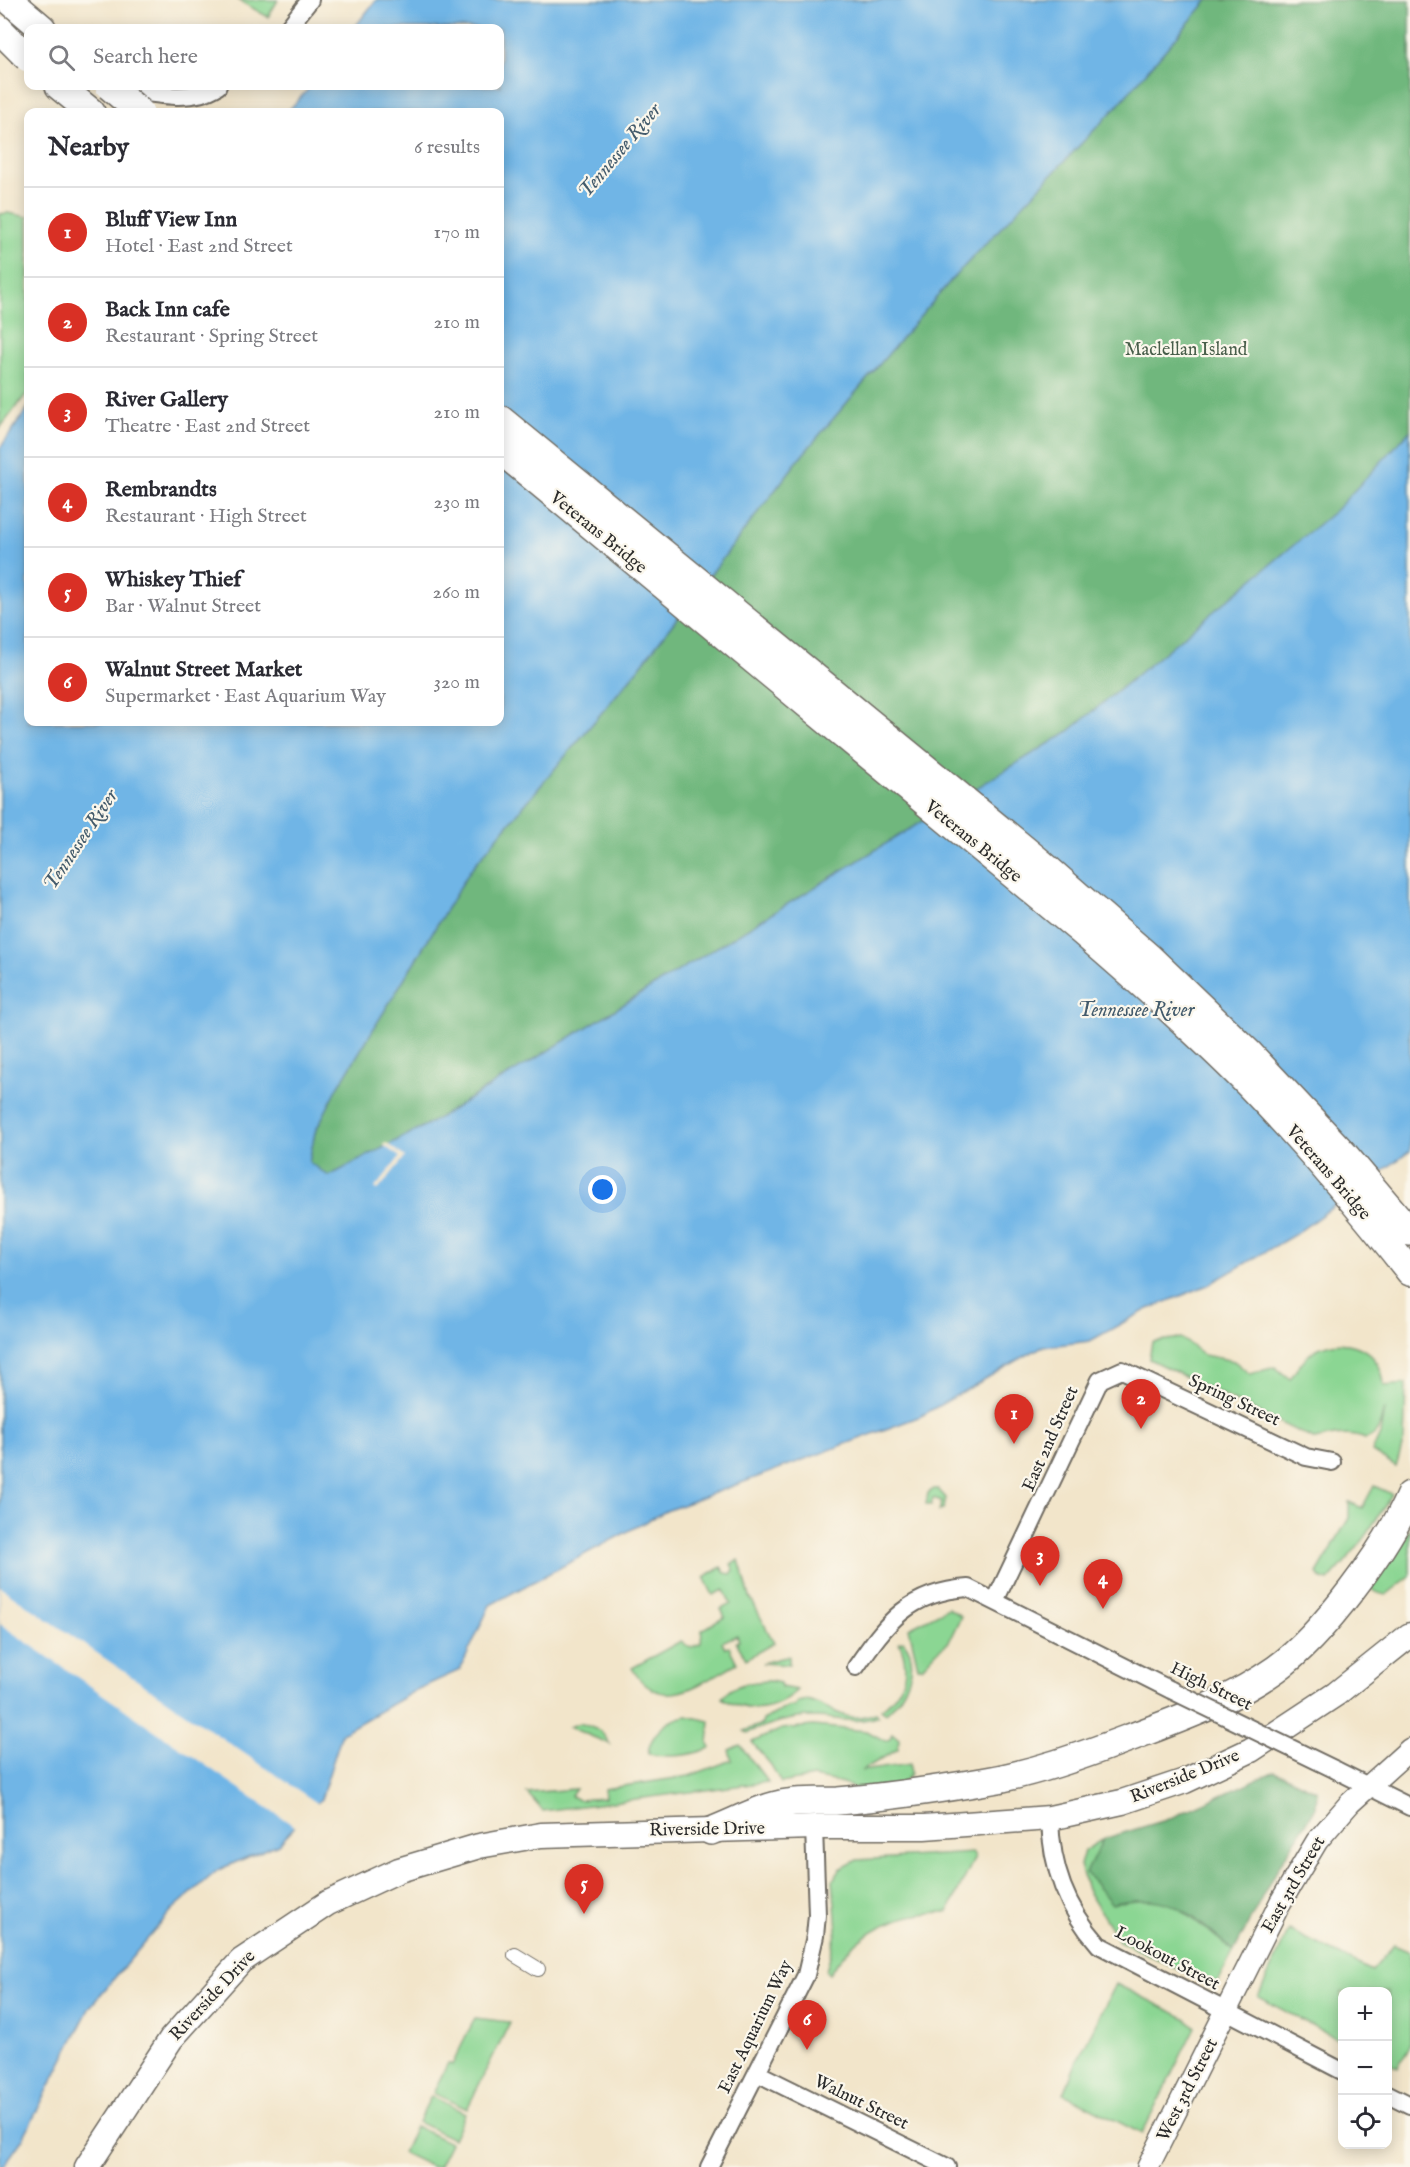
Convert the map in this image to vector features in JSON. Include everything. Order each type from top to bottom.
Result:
[{"type":"main road","points":[[9,0],[37,24]]},
{"type":"main road","points":[[0,30],[24,54]]},
{"type":"main road","points":[[0,41],[24,56]]},
{"type":"main road","points":[[64,90],[86,108]]},
{"type":"main road","points":[[114,90],[135,108]]},
{"type":"main road","name":"Veterans Bridge","points":[[504,422],[1040,862],[1150,958],[1249,1053],[1344,1154],[1410,1232]]},
{"type":"main road","name":"Veterans Bridge","points":[[504,453],[1081,931],[1150,991],[1214,1050],[1287,1126],[1354,1202],[1410,1272]]},
{"type":"main road","points":[[711,1831],[787,1803],[839,1801],[984,1782],[1044,1767],[1154,1728],[1239,1693],[1277,1668],[1340,1602],[1380,1550],[1400,1518],[1410,1495]]},
{"type":"main road","name":"Riverside Drive","points":[[87,2167],[171,2040],[214,1990],[253,1951],[309,1914],[363,1885],[425,1861],[504,1840],[579,1833],[814,1827],[924,1827],[1050,1818],[1122,1802],[1185,1781],[1251,1750],[1336,1694],[1410,1635]]},
{"type":"street","points":[[291,24],[310,0]]},
{"type":"street","points":[[0,47],[24,56]]},
{"type":"street","points":[[127,90],[167,96],[212,90]]},
{"type":"street","name":"Spring Street","points":[[1122,1370],[1306,1457],[1332,1462]]},
{"type":"street","name":"East 2nd Street","points":[[995,1601],[1100,1380],[1122,1370]]},
{"type":"street","name":"High Street","points":[[856,1667],[884,1626],[921,1599],[944,1590],[968,1588],[1410,1807]]},
{"type":"street","name":"East 3rd Street","points":[[1227,2013],[1280,1903],[1317,1841],[1368,1785],[1410,1749]]},
{"type":"street","name":"Lookout Street","points":[[1050,1818],[1052,1851],[1060,1883],[1080,1922],[1098,1945],[1338,2069]]},
{"type":"street","name":"East Aquarium Way","points":[[709,2167],[799,1992],[811,1957],[817,1915],[814,1827]]},
{"type":"street","points":[[515,1954],[538,1969]]},
{"type":"street","name":"West 3rd Street","points":[[1148,2167],[1227,2013]]},
{"type":"street","name":"Walnut Street","points":[[757,2073],[947,2167]]},
{"type":"street","points":[[1390,2095],[1410,2105]]},
{"type":"green space","points":[[238,0],[278,0],[268,17]]},
{"type":"green space","name":"Maclellan Island","points":[[1208,0],[1410,0],[1410,431],[1337,510],[1068,732],[432,1122],[329,1177],[309,1162],[315,1132],[338,1087],[471,869],[638,669],[799,459],[952,279],[1118,105]]},
{"type":"green space","points":[[0,214],[24,216],[24,397],[0,428]]},
{"type":"green space","points":[[1181,1338],[1204,1355],[1234,1361],[1250,1374],[1275,1367],[1290,1379],[1306,1357],[1319,1348],[1343,1343],[1363,1349],[1378,1364],[1384,1386],[1406,1384],[1404,1440],[1396,1467],[1372,1452],[1380,1434],[1384,1409],[1377,1431],[1370,1437],[1365,1439],[1340,1435],[1315,1440],[1149,1359],[1152,1342]]},
{"type":"green space","points":[[1374,1486],[1392,1494],[1346,1561],[1328,1581],[1320,1578],[1317,1573],[1349,1518],[1349,1502],[1362,1508]]},
{"type":"green space","points":[[938,1489],[946,1498],[944,1508],[939,1511],[942,1501],[933,1498],[931,1505],[926,1504],[928,1493]]},
{"type":"green space","points":[[1410,1528],[1410,1576],[1386,1595],[1378,1593],[1369,1584],[1395,1555]]},
{"type":"green space","points":[[739,1560],[750,1597],[774,1643],[746,1659],[736,1642],[739,1641],[737,1635],[722,1642],[725,1648],[729,1647],[737,1663],[682,1691],[668,1693],[655,1691],[643,1683],[632,1668],[681,1641],[690,1648],[701,1643],[702,1630],[725,1617],[721,1609],[731,1604],[724,1590],[713,1595],[704,1577],[721,1567],[725,1573],[731,1574],[734,1570],[731,1564]]},
{"type":"green space","points":[[948,1608],[961,1616],[948,1643],[922,1667],[918,1667],[909,1628]]},
{"type":"green space","points":[[903,1641],[909,1650],[911,1659],[909,1679],[899,1698],[886,1713],[881,1709],[895,1695],[905,1671],[903,1652],[899,1642]]},
{"type":"green space","points":[[789,1656],[789,1665],[762,1663]]},
{"type":"green space","points":[[770,1681],[780,1683],[781,1687],[797,1690],[780,1703],[761,1708],[741,1707],[722,1698],[737,1686]]},
{"type":"green space","points":[[807,1700],[847,1716],[865,1716],[876,1713],[878,1716],[855,1721],[817,1717],[790,1719],[747,1733],[744,1731],[762,1724],[763,1720],[789,1706],[794,1707],[798,1702]]},
{"type":"green space","points":[[687,1716],[710,1721],[708,1744],[711,1748],[680,1756],[648,1754],[652,1740],[661,1728],[673,1720]]},
{"type":"green space","points":[[580,1723],[601,1731],[610,1744],[569,1727]]},
{"type":"green space","points":[[813,1726],[867,1731],[885,1741],[890,1739],[892,1733],[899,1739],[898,1749],[861,1771],[910,1764],[910,1774],[901,1785],[857,1790],[843,1783],[813,1777],[781,1783],[771,1765],[752,1742],[782,1729]]},
{"type":"green space","points":[[740,1745],[768,1782],[543,1811],[527,1793],[576,1789],[571,1796],[578,1800],[605,1798],[604,1789],[689,1776],[732,1760],[729,1750]]},
{"type":"green space","points":[[1275,1771],[1317,1791],[1316,1807],[1274,1874],[1234,1951],[1179,1908],[1151,1900],[1133,1900],[1112,1904],[1086,1873],[1103,1839],[1166,1820]]},
{"type":"green space","points":[[1103,1839],[1087,1873],[1139,1897],[1171,1902],[1234,1951],[1217,1983],[1209,1983],[1119,1941],[1087,1890],[1080,1865],[1084,1851]]},
{"type":"green space","points":[[973,1853],[975,1857],[948,1912],[912,1916],[880,1927],[852,1947],[829,1974],[826,1971],[837,1930],[833,1880],[840,1869],[857,1860]]},
{"type":"green space","points":[[1289,1930],[1372,1971],[1394,1945],[1410,1952],[1410,2045],[1398,2068],[1392,2065],[1392,1987],[1338,1987],[1338,2039],[1258,1997]]},
{"type":"green space","points":[[1116,1984],[1187,2019],[1195,2027],[1142,2134],[1064,2094],[1076,2063]]},
{"type":"green space","points":[[475,2018],[510,2022],[467,2109],[433,2093],[448,2063],[452,2065]]},
{"type":"green space","points":[[431,2096],[465,2113],[453,2139],[418,2122]]},
{"type":"green space","points":[[415,2126],[450,2143],[438,2167],[432,2167],[403,2153]]},
{"type":"water","name":"Tennessee River","points":[[376,0],[1208,0],[1118,105],[952,279],[799,459],[638,669],[471,869],[338,1087],[315,1132],[309,1162],[329,1176],[432,1122],[1068,732],[1336,510],[1410,431],[1410,1151],[1294,1235],[1208,1285],[1146,1310],[1090,1341],[1041,1347],[921,1416],[666,1511],[490,1605],[460,1670],[416,1690],[342,1733],[321,1799],[278,1844],[218,1870],[172,1910],[90,2007],[22,2140],[3,2167],[0,2167],[0,448],[24,414],[24,726],[504,726],[504,108],[291,108],[307,90],[504,90],[504,24],[357,24]]},
{"type":"pier","points":[[386,1143],[405,1157],[378,1190],[375,1188],[400,1157],[383,1145]]},
{"type":"pier","points":[[0,1587],[320,1805],[297,1828],[0,1624]]},
{"type":"place","name":"Back Inn cafe","points":[[1141,1429]]},
{"type":"place","name":"Bluff View Inn","points":[[1014,1444]]},
{"type":"place","name":"River Gallery","points":[[1040,1586]]},
{"type":"place","name":"Rembrandts","points":[[1103,1609]]},
{"type":"place","name":"Whiskey Thief","points":[[584,1914]]},
{"type":"place","name":"Walnut Street Market","points":[[807,2050]]}]
